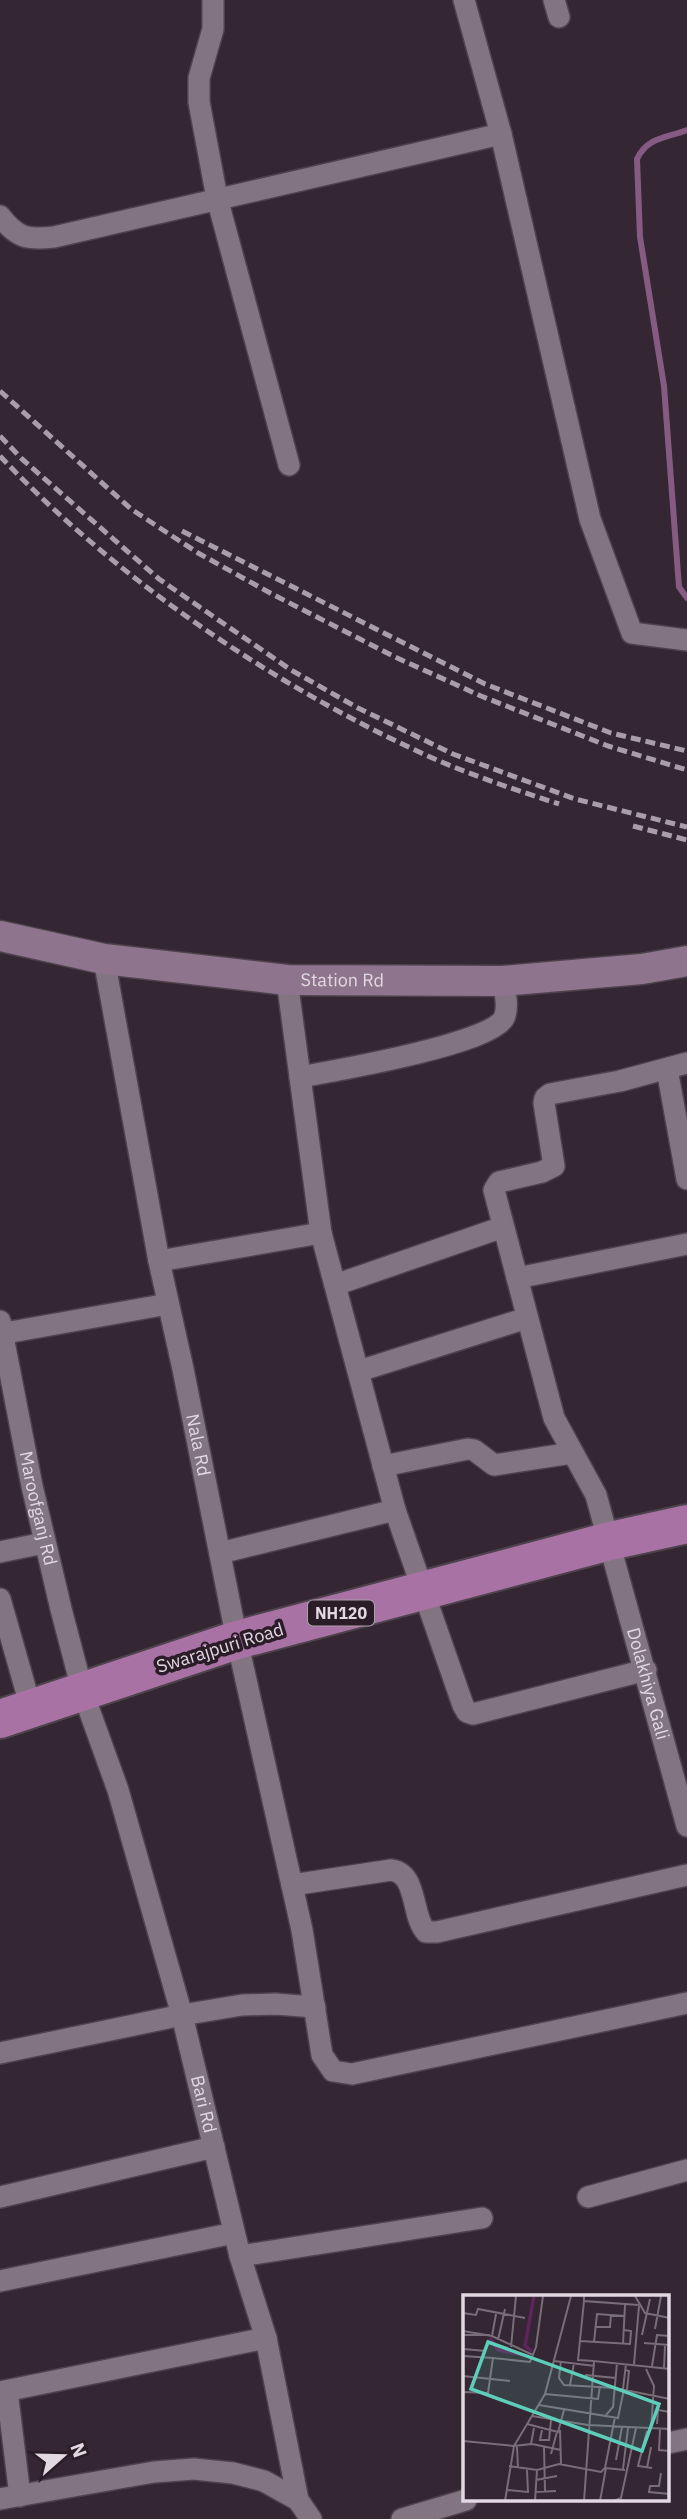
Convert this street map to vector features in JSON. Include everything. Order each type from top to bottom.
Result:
[{"type":"highway","name":"Swarajpuri Road","points":[[16,1713],[237,1640],[610,1541],[687,1524]]},
{"type":"street","points":[[213,0],[213,29],[199,78],[199,102],[217,198],[289,465]]},
{"type":"street","points":[[464,0],[501,134],[590,519],[632,633],[687,640]]},
{"type":"street","points":[[0,216],[11,230],[32,239],[67,234],[501,134]]},
{"type":"street","name":"Station Rd","points":[[0,936],[104,959],[287,980],[503,981],[642,969],[687,961]]},
{"type":"street","name":"Nala Rd","points":[[104,959],[159,1261],[237,1640],[302,1930],[322,2055],[333,2071],[352,2074],[687,2003]]},
{"type":"street","points":[[287,980],[321,1233],[395,1510],[467,1712],[483,1712],[646,1670]]},
{"type":"street","points":[[300,1077],[423,1051],[493,1029],[503,1020],[506,1008],[503,981]]},
{"type":"street","points":[[677,1066],[687,1179]]},
{"type":"street","name":"Dolakhiya Gali","points":[[677,1066],[620,1081],[557,1092],[545,1098],[554,1166],[542,1172],[499,1182],[494,1190],[554,1418],[596,1495],[610,1541],[687,1826]]},
{"type":"street","points":[[335,1285],[503,1227]]},
{"type":"street","points":[[159,1261],[321,1233]]},
{"type":"street","points":[[517,1278],[687,1244]]},
{"type":"street","points":[[1,1329],[168,1304]]},
{"type":"street","points":[[359,1371],[527,1318]]},
{"type":"street","name":"Maroofganj Rd","points":[[1,1329],[10,1427],[83,1693]]},
{"type":"street","points":[[383,1466],[468,1449],[474,1450],[494,1465],[572,1453]]},
{"type":"street","points":[[220,1553],[395,1510]]},
{"type":"street","points":[[0,1552],[44,1543]]},
{"type":"street","points":[[0,1599],[16,1713]]},
{"type":"street","name":"Bari Rd","points":[[83,1693],[122,1802],[182,2015],[234,2233],[266,2339],[298,2500],[311,2519]]},
{"type":"street","points":[[292,1885],[391,1870],[400,1871],[407,1878],[420,1926],[426,1932],[437,1932],[687,1875]]},
{"type":"street","points":[[0,2053],[182,2015],[264,2004],[314,2007]]},
{"type":"street","points":[[0,2196],[214,2147]]},
{"type":"street","points":[[588,2197],[687,2170]]},
{"type":"street","points":[[240,2256],[482,2218]]},
{"type":"street","points":[[0,2281],[234,2233]]},
{"type":"street","points":[[266,2339],[4,2392],[10,2497],[154,2472],[194,2469],[233,2473],[264,2481],[298,2500]]},
{"type":"street","points":[[402,2519],[463,2501]]},
{"type":"waterway","points":[[687,130],[652,142],[637,159],[640,237],[664,386],[679,587],[687,598]]},
{"type":"railway","points":[[0,391],[131,509],[198,553],[272,594],[395,657],[481,696],[608,746],[687,770]]},
{"type":"railway","points":[[0,436],[22,459],[159,579],[291,670],[358,708],[453,754],[575,799],[687,827]]},
{"type":"railway","points":[[0,456],[91,542],[194,622],[248,658],[303,692],[415,750],[468,773],[559,804]]},
{"type":"railway","points":[[182,531],[485,684],[611,733],[687,751]]},
{"type":"railway","points":[[633,826],[687,840]]}]
